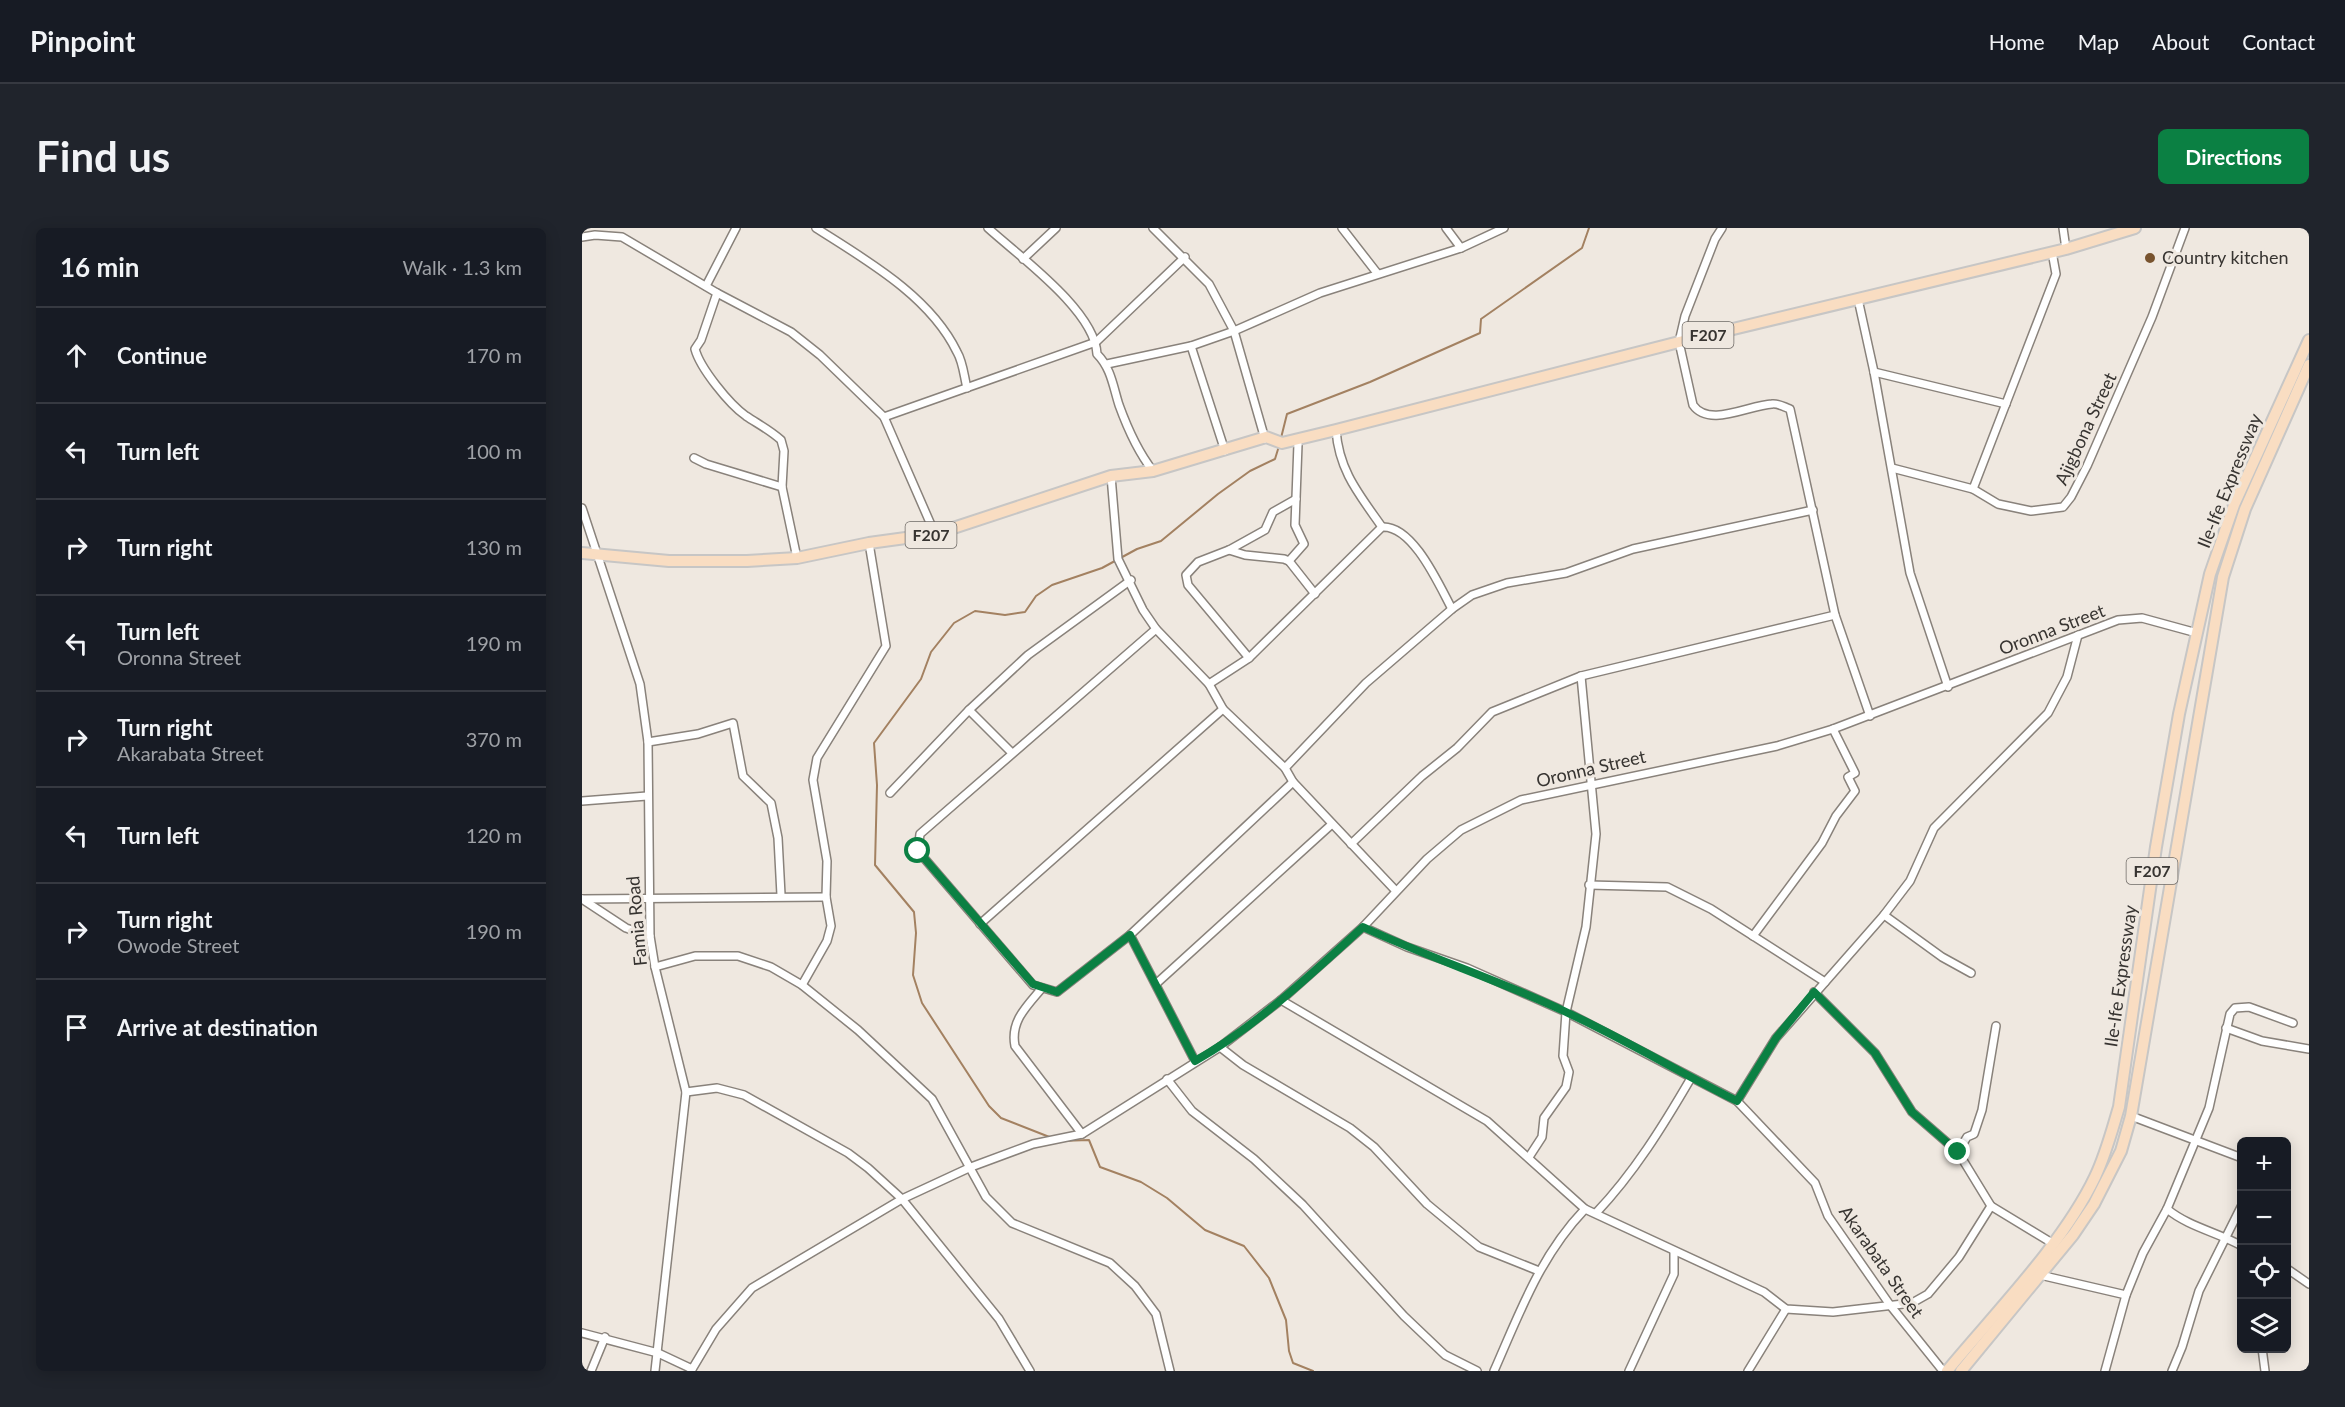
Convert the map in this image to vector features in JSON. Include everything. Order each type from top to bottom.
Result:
[{"type":"main road","name":"F207","points":[[582,553],[695,562],[798,558],[869,543],[935,534],[1111,476],[1153,471],[1266,438],[1281,443],[1336,430],[1679,342],[2066,249],[2135,228]]},
{"type":"main road","name":"Ile-Ife Expressway","points":[[1945,1371],[2052,1244],[2095,1177],[2107,1149],[2118,1107],[2156,847],[2179,714],[2210,574],[2234,505],[2309,340]]},
{"type":"main road","name":"Ile-Ife Expressway","points":[[1961,1371],[2073,1236],[2108,1182],[2121,1151],[2131,1116],[2223,578],[2245,509],[2309,365]]},
{"type":"street","points":[[706,286],[736,228]]},
{"type":"street","points":[[816,228],[877,268],[939,322],[958,353],[967,388]]},
{"type":"street","points":[[988,228],[1069,299],[1096,342],[1097,354],[1107,364],[1120,408],[1141,455],[1153,471]]},
{"type":"street","points":[[1023,260],[1056,228]]},
{"type":"street","points":[[1153,228],[1185,257],[1209,284],[1234,331],[1266,438]]},
{"type":"street","points":[[1342,228],[1377,273]]},
{"type":"street","points":[[1446,228],[1461,248]]},
{"type":"street","points":[[1107,364],[1191,346],[1234,331],[1320,293],[1461,248],[1504,228]]},
{"type":"street","points":[[1722,228],[1715,239],[1685,316],[1679,342],[1693,405],[1697,411],[1708,417],[1775,403],[1790,409],[1835,615],[1870,716]]},
{"type":"street","points":[[2063,228],[2066,249]]},
{"type":"street","name":"Ajigbona Street","points":[[1892,468],[1973,489],[1998,504],[2031,511],[2063,507],[2071,497],[2152,317],[2185,228]]},
{"type":"street","points":[[582,237],[595,235],[622,237],[717,293],[791,332],[820,355],[884,417],[935,534]]},
{"type":"street","points":[[1973,489],[2056,274],[2052,252]]},
{"type":"street","points":[[884,417],[1096,342],[1185,257]]},
{"type":"street","points":[[717,293],[701,340],[695,349],[697,357],[717,385],[744,414],[781,440],[782,487],[798,558]]},
{"type":"street","points":[[1858,299],[1874,372],[1910,573],[1948,687]]},
{"type":"street","points":[[1191,346],[1225,451]]},
{"type":"street","points":[[1874,372],[2006,404]]},
{"type":"street","points":[[1336,430],[1337,446],[1347,477],[1382,526],[1398,529],[1424,558],[1452,609]]},
{"type":"street","points":[[1288,561],[1304,544],[1294,525],[1298,444],[1294,440]]},
{"type":"street","points":[[694,458],[706,464],[782,487]]},
{"type":"street","points":[[1111,476],[1118,559],[1131,580],[1143,610],[1156,629],[1209,684],[1223,709],[1285,768],[1293,782],[1396,891]]},
{"type":"street","points":[[1249,658],[1188,585],[1186,576],[1198,562],[1229,550],[1264,530],[1273,512],[1296,499]]},
{"type":"street","name":"Famia Road","points":[[582,508],[640,684],[648,742],[650,936],[655,968],[686,1092],[656,1371]]},
{"type":"street","points":[[1285,768],[1366,682],[1452,609],[1472,595],[1507,583],[1566,573],[1633,549],[1813,510]]},
{"type":"street","points":[[1209,684],[1249,658],[1382,526]]},
{"type":"street","points":[[802,985],[827,940],[831,926],[826,897],[826,861],[813,780],[817,758],[829,735],[886,646],[869,543]]},
{"type":"street","points":[[1229,550],[1245,555],[1268,556],[1288,561],[1315,594]]},
{"type":"street","points":[[890,793],[969,710],[1028,655],[1131,580]]},
{"type":"street","points":[[1351,844],[1422,776],[1457,748],[1492,712],[1581,676],[1835,615]]},
{"type":"street","name":"Oronna Street","points":[[1081,1134],[1220,1047],[1281,1000],[1363,927],[1396,891],[1461,830],[1491,813],[1521,800],[1777,746],[1833,729],[1948,687],[2118,620],[2142,618],[2197,633]]},
{"type":"street","points":[[1156,629],[1011,752],[920,834],[917,842],[918,851],[1033,984],[1057,992],[1130,935],[1293,782]]},
{"type":"street","points":[[1737,1101],[1776,1038],[1884,915],[1910,880],[1934,828],[2048,713],[2067,677],[2078,635]]},
{"type":"street","points":[[1529,1157],[1542,1137],[1544,1118],[1566,1087],[1569,1072],[1563,1056],[1566,1012],[1587,927],[1589,885],[1596,834],[1581,676]]},
{"type":"street","points":[[980,924],[1223,709]]},
{"type":"street","points":[[969,710],[1011,752]]},
{"type":"street","points":[[648,742],[698,734],[733,723],[743,776],[771,803],[778,838],[781,895]]},
{"type":"street","points":[[1753,936],[1822,843],[1836,816],[1855,791],[1848,777],[1856,773],[1833,729]]},
{"type":"street","points":[[582,801],[647,796]]},
{"type":"street","points":[[1157,983],[1332,824]]},
{"type":"street","points":[[1589,885],[1667,887],[1711,909],[1825,982]]},
{"type":"street","points":[[582,899],[781,895],[826,897]]},
{"type":"street","points":[[582,899],[626,928],[650,936]]},
{"type":"street","points":[[1884,915],[1942,957],[1971,973]]},
{"type":"street","name":"Akarabata Street","points":[[1363,927],[1407,948],[1467,968],[1566,1012],[1737,1101],[1815,1183],[1828,1216],[1890,1305],[1945,1371]]},
{"type":"street","points":[[1130,935],[1157,983],[1195,1061]]},
{"type":"street","points":[[655,968],[695,956],[738,956],[771,967],[802,985],[858,1030],[932,1099],[986,1197],[1012,1223],[1110,1263],[1135,1286],[1156,1314],[1170,1371]]},
{"type":"street","points":[[582,1333],[605,1337],[658,1353],[692,1370],[716,1329],[752,1288],[902,1199],[971,1167],[1033,1144],[1081,1134],[1015,1046],[1013,1036],[1022,1011],[1042,988]]},
{"type":"street","points":[[1814,992],[1875,1053],[1912,1112],[1958,1152],[1991,1206],[2052,1244]]},
{"type":"street","points":[[1281,1000],[1487,1121],[1585,1209],[1764,1292],[1786,1309],[1833,1312],[1912,1303],[1928,1293],[1959,1257],[1991,1206]]},
{"type":"street","points":[[2105,1371],[2126,1294],[2143,1253],[2167,1209],[2209,1108],[2226,1028],[2235,1008],[2244,1006],[2293,1023]]},
{"type":"street","points":[[1958,1152],[1967,1137],[1974,1134],[1982,1110],[1996,1026]]},
{"type":"street","points":[[2226,1028],[2262,1041],[2309,1049]]},
{"type":"street","points":[[1220,1047],[1244,1065],[1350,1128],[1374,1147],[1427,1204],[1479,1247],[1539,1271]]},
{"type":"street","points":[[1596,1213],[1618,1190],[1639,1161],[1691,1078]]},
{"type":"street","points":[[1167,1079],[1192,1111],[1254,1159],[1303,1205],[1404,1316],[1445,1354],[1477,1371]]},
{"type":"street","points":[[686,1092],[717,1088],[744,1095],[848,1152],[902,1199],[999,1318],[1030,1371]]},
{"type":"street","points":[[2131,1116],[2237,1156]]},
{"type":"street","points":[[1494,1371],[1539,1271],[1562,1233],[1585,1209]]},
{"type":"street","points":[[2167,1209],[2182,1221],[2226,1237],[2239,1245]]},
{"type":"street","points":[[2172,1371],[2182,1347],[2199,1291],[2237,1214]]},
{"type":"street","points":[[1629,1371],[1674,1274],[1674,1252]]},
{"type":"street","points":[[2291,1271],[2309,1284]]},
{"type":"street","points":[[2040,1275],[2126,1294]]},
{"type":"street","points":[[1748,1371],[1786,1309]]},
{"type":"street","points":[[591,1371],[605,1337]]},
{"type":"street","points":[[2263,1353],[2265,1371]]},
{"type":"waterway","points":[[1281,438],[1287,414],[1370,382],[1480,333],[1481,319],[1582,248],[1589,228]]},
{"type":"waterway","points":[[1052,1138],[1001,1118],[989,1106],[922,1003],[913,975],[916,933],[914,912],[875,865],[877,785],[874,743],[921,679],[931,652],[954,623],[975,611],[1005,615],[1025,612],[1036,596],[1052,585],[1102,568],[1137,549],[1161,541],[1218,494],[1250,471],[1275,459],[1279,446]]},
{"type":"waterway","points":[[1060,1141],[1089,1140],[1100,1167],[1141,1182],[1167,1198],[1205,1230],[1244,1246],[1269,1278],[1286,1320],[1289,1351],[1293,1363],[1313,1371]]},
{"type":"place","name":"Country kitchen","points":[[2150,258]]},
{"type":"route","points":[[918,851],[1033,984],[1042,988],[1057,992],[1130,935],[1157,983],[1195,1061],[1220,1047],[1281,1000],[1363,927],[1407,948],[1467,968],[1566,1012],[1737,1101],[1776,1038],[1814,992],[1851,1026],[1875,1053],[1912,1112],[1958,1152]]}]
